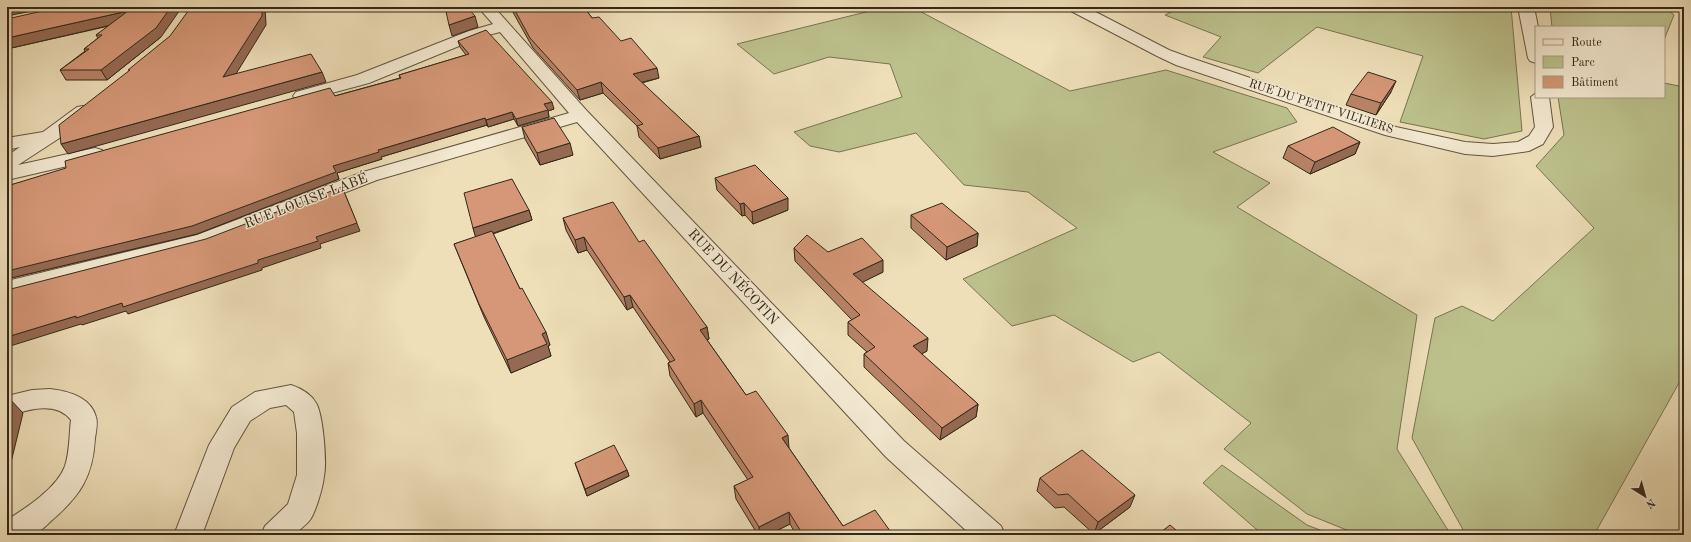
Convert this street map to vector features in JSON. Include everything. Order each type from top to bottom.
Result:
[{"type":"street","name":"RUE DU NÉCOTIN","points":[[486,7],[581,115],[895,449],[991,535]]},
{"type":"street","name":"RUE DU PETIT VILLIERS","points":[[1074,7],[1182,61],[1391,130],[1465,148],[1493,150],[1522,147],[1536,140],[1544,127],[1540,98]]},
{"type":"street","points":[[1526,7],[1535,53]]},
{"type":"street","points":[[287,100],[363,79],[475,34],[504,26]]},
{"type":"street","points":[[10,155],[51,136],[94,102]]},
{"type":"street","name":"RUE LOUISE LABÉ","points":[[7,289],[203,240],[370,176],[581,115]]},
{"type":"street","points":[[7,174],[74,160],[112,149]]},
{"type":"street","points":[[188,535],[222,445],[241,414],[264,400],[291,395],[306,408],[310,433],[311,475],[300,511],[275,535]]},
{"type":"street","points":[[7,406],[39,399],[61,399],[75,406],[84,418],[78,466],[68,486],[48,507],[20,528],[7,535]]},
{"type":"green space","points":[[886,7],[912,7],[1070,91],[1166,70],[1287,108],[1297,122],[1213,152],[1270,183],[1237,207],[1417,315],[1397,449],[1451,535],[1359,535],[1307,514],[1224,449],[1251,423],[1159,352],[1133,362],[1054,315],[1012,326],[963,279],[1077,228],[1028,192],[964,185],[916,133],[839,152],[810,146],[794,132],[902,97],[890,64],[829,57],[774,74],[737,44]]},
{"type":"green space","points":[[1181,7],[1511,7],[1522,131],[1484,139],[1400,122],[1423,56],[1317,27],[1258,73],[1203,57],[1221,37],[1165,15]]},
{"type":"green space","points":[[1550,7],[1665,7],[1674,15],[1665,38],[1665,26],[1552,26]]},
{"type":"green space","points":[[1665,83],[1684,87],[1684,374],[1594,535],[1466,535],[1412,438],[1435,318],[1462,306],[1493,321],[1594,228],[1536,166],[1564,135],[1558,98],[1665,98]]},
{"type":"green space","points":[[1222,465],[1307,525],[1333,535],[1263,535],[1203,483]]},
{"type":"building","points":[[60,7],[171,7],[156,28],[101,70],[60,70],[89,49],[84,49],[102,35],[96,35],[128,11],[7,38],[7,19]]},
{"type":"building","points":[[191,7],[262,7],[262,16],[223,77],[311,54],[322,72],[61,144],[59,125],[130,70],[128,70],[170,36]]},
{"type":"building","points":[[445,7],[467,7],[475,16],[449,25]]},
{"type":"building","points":[[513,7],[584,7],[592,18],[599,17],[621,41],[631,38],[657,68],[633,74],[699,136],[658,148],[637,126],[643,124],[601,82],[577,90],[530,38]]},
{"type":"building","points":[[486,30],[552,102],[544,104],[548,110],[516,119],[512,112],[486,120],[485,118],[378,150],[379,152],[333,166],[336,172],[192,226],[7,271],[7,186],[66,168],[65,161],[330,88],[335,96],[401,78],[399,75],[469,54],[458,41]]},
{"type":"building","points":[[1368,72],[1396,81],[1381,103],[1351,94]]},
{"type":"building","points":[[554,118],[570,143],[537,153],[522,127]]},
{"type":"building","points":[[1333,127],[1360,142],[1315,162],[1288,146]]},
{"type":"building","points":[[755,165],[788,198],[752,212],[744,203],[740,204],[715,178]]},
{"type":"building","points":[[512,179],[529,210],[473,228],[464,193]]},
{"type":"building","points":[[342,187],[357,223],[316,237],[318,241],[258,260],[258,263],[123,307],[122,303],[76,318],[76,316],[7,337],[7,290],[206,239]]},
{"type":"building","points":[[613,202],[639,242],[644,240],[707,327],[700,330],[746,395],[756,391],[788,435],[782,438],[843,526],[875,510],[893,535],[803,535],[789,512],[759,527],[734,486],[753,477],[701,400],[694,404],[668,363],[675,360],[630,295],[624,297],[584,237],[575,240],[563,218]]},
{"type":"building","points":[[942,203],[978,233],[947,247],[911,215]]},
{"type":"building","points":[[492,231],[520,289],[522,288],[546,332],[542,334],[547,344],[507,360],[479,304],[454,244]]},
{"type":"building","points":[[807,235],[828,252],[862,238],[883,260],[853,274],[928,338],[913,346],[978,404],[942,428],[864,354],[875,347],[848,322],[860,315],[794,248]]},
{"type":"building","points":[[614,445],[627,470],[585,489],[575,463]]},
{"type":"building","points":[[1082,450],[1135,495],[1098,522],[1068,494],[1058,495],[1040,478]]},
{"type":"building","points":[[1170,525],[1182,535],[1157,535]]}]
